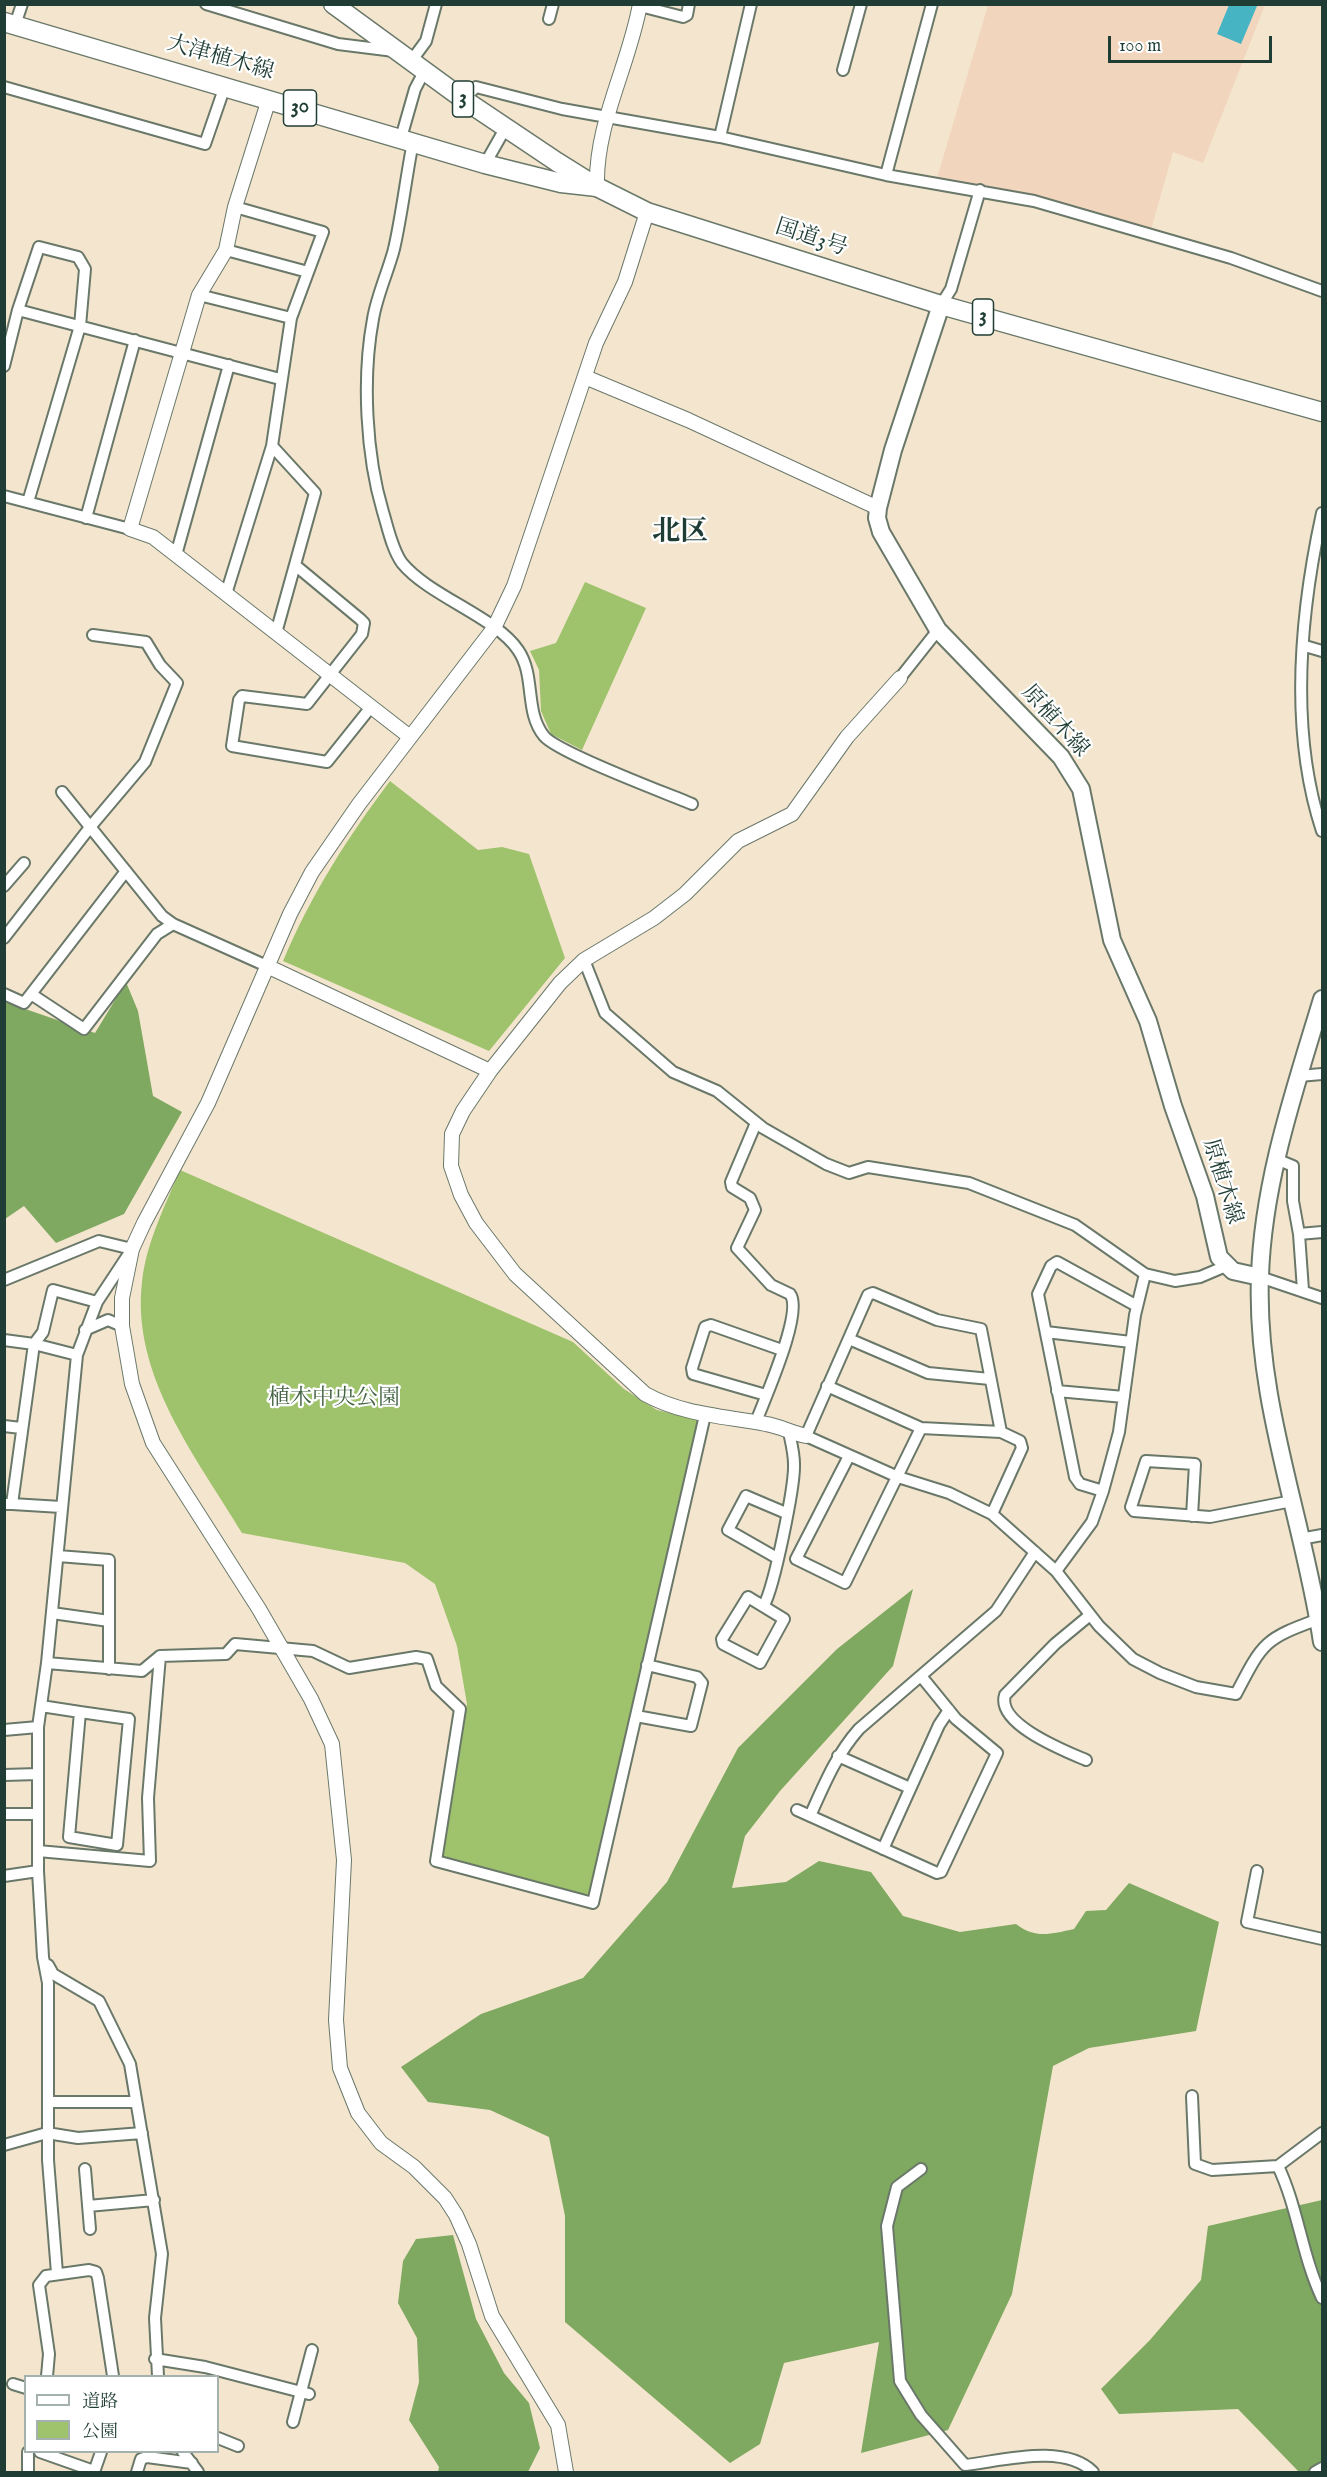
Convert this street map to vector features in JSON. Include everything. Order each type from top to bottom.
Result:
[{"type":"main road","name":"国道3号","points":[[333,4],[463,99],[597,187],[647,212],[941,305],[1323,411]]},
{"type":"main road","name":"大津植木線","points":[[10,23],[485,164],[561,183],[597,187]]},
{"type":"main road","name":"原植木線","points":[[941,305],[893,450],[877,518],[885,539],[938,630],[1061,757],[1081,789],[1112,940],[1148,1021],[1173,1106],[1205,1196],[1219,1257],[1226,1266]]},
{"type":"main road","name":"原植木線","points":[[1323,999],[1276,1159],[1260,1277],[1265,1366],[1323,1642]]},
{"type":"main road","points":[[1226,1266],[1233,1271],[1260,1277]]},
{"type":"street","points":[[10,23],[22,4]]},
{"type":"street","points":[[206,4],[338,44],[411,61]]},
{"type":"street","points":[[436,4],[426,41],[411,61],[415,89],[394,249],[373,318],[369,352],[371,455],[378,496],[392,541],[402,563],[443,595],[494,628],[518,650],[529,677],[532,711],[545,737],[572,753],[692,804]]},
{"type":"street","points":[[549,19],[553,4]]},
{"type":"street","points":[[597,187],[596,160],[634,36],[640,5],[683,17],[687,15],[689,4]]},
{"type":"street","points":[[720,137],[751,4]]},
{"type":"street","points":[[843,70],[861,4]]},
{"type":"street","points":[[886,175],[932,4]]},
{"type":"street","points":[[5,91],[206,144],[225,86]]},
{"type":"street","points":[[463,99],[476,87],[562,109],[720,137],[886,175],[980,190],[1104,219],[1153,237],[1231,258],[1323,291]]},
{"type":"street","points":[[130,528],[199,295],[226,250],[236,207],[269,99]]},
{"type":"street","points":[[485,164],[506,127]]},
{"type":"street","points":[[941,305],[951,289],[980,190]]},
{"type":"street","points":[[226,594],[272,446],[280,379],[291,318],[323,231],[236,207]]},
{"type":"street","points":[[57,2273],[47,2133],[50,2102],[48,1983],[43,1957],[38,1871],[38,1728],[47,1663],[77,1355],[97,1302],[132,1249],[208,1103],[269,967],[290,914],[312,872],[359,804],[494,628],[514,586],[596,343],[625,282],[647,212]]},
{"type":"street","points":[[4,366],[18,310],[39,247],[78,257],[85,269],[80,326],[28,502]]},
{"type":"street","points":[[226,250],[308,272]]},
{"type":"street","points":[[199,295],[291,318]]},
{"type":"street","points":[[18,310],[181,351],[280,379]]},
{"type":"street","points":[[86,518],[135,340]]},
{"type":"street","points":[[176,555],[229,365]]},
{"type":"street","points":[[585,377],[688,420],[878,508]]},
{"type":"street","points":[[272,446],[315,493],[276,633]]},
{"type":"street","points":[[4,495],[130,528],[153,537],[410,737]]},
{"type":"street","points":[[1323,513],[1312,562],[1302,714],[1323,831]]},
{"type":"street","points":[[295,565],[364,623],[362,634],[304,705],[242,696],[239,700],[232,746],[327,762],[371,707]]},
{"type":"street","points":[[938,630],[900,678],[847,737],[792,814],[738,842],[685,894],[654,918],[584,960],[560,983],[490,1071],[462,1111],[452,1134],[451,1166],[460,1195],[476,1223],[514,1274],[645,1394],[663,1404],[705,1415],[756,1422],[806,1436],[898,1477],[949,1493],[992,1514],[1056,1571],[1090,1615],[1133,1659],[1160,1673],[1196,1687],[1236,1694],[1254,1659],[1270,1640],[1319,1619]]},
{"type":"street","points":[[4,938],[91,826],[145,762],[177,683],[160,665],[146,642],[93,635]]},
{"type":"street","points":[[1305,646],[1323,651]]},
{"type":"street","points":[[62,792],[162,916],[173,924],[490,1071]]},
{"type":"street","points":[[4,886],[24,863]]},
{"type":"street","points":[[4,994],[24,1003],[126,871]]},
{"type":"street","points":[[31,994],[84,1029],[157,934],[173,924]]},
{"type":"street","points":[[584,960],[605,1012],[673,1072],[717,1091],[756,1123],[826,1164],[849,1173],[867,1167],[940,1177],[980,1187],[1075,1224],[1145,1274],[1175,1281],[1200,1277],[1226,1266]]},
{"type":"street","points":[[1299,1076],[1323,1074]]},
{"type":"street","points":[[756,1123],[731,1182],[732,1187],[750,1198],[755,1210],[737,1248],[765,1280],[792,1297],[794,1305],[790,1327],[756,1422]]},
{"type":"street","points":[[1276,1159],[1293,1166],[1293,1201],[1299,1234],[1303,1290]]},
{"type":"street","points":[[1299,1234],[1323,1232]]},
{"type":"street","points":[[4,1280],[99,1241],[132,1249]]},
{"type":"street","points":[[132,1249],[122,1298],[122,1326],[132,1384],[153,1443],[194,1504],[280,1646],[311,1699],[332,1744],[344,1860],[336,2020],[340,2068],[358,2113],[381,2143],[414,2167],[445,2198],[456,2215],[470,2244],[492,2316],[558,2425],[566,2472]]},
{"type":"street","points":[[1103,1491],[1080,1484],[1074,1477],[1038,1294],[1053,1263],[1061,1263],[1137,1306]]},
{"type":"street","points":[[1056,1571],[1092,1522],[1103,1491],[1119,1432],[1131,1342],[1145,1274]]},
{"type":"street","points":[[1260,1277],[1323,1298]]},
{"type":"street","points":[[61,1507],[8,1504],[34,1344],[43,1332],[53,1290],[97,1302]]},
{"type":"street","points":[[806,1436],[868,1295],[876,1293],[937,1320],[978,1327],[983,1333],[1001,1432]]},
{"type":"street","points":[[85,1330],[108,1320],[122,1326]]},
{"type":"street","points":[[766,1395],[693,1374],[692,1368],[705,1327],[711,1325],[782,1350]]},
{"type":"street","points":[[1046,1332],[1131,1342]]},
{"type":"street","points":[[849,1339],[928,1373],[990,1379]]},
{"type":"street","points":[[4,1340],[34,1344],[77,1355]]},
{"type":"street","points":[[827,1386],[921,1428],[1001,1432],[1022,1445],[992,1514]]},
{"type":"street","points":[[1057,1391],[1124,1397]]},
{"type":"street","points":[[47,1663],[142,1671],[160,1656],[226,1654],[235,1644],[280,1646],[313,1651],[349,1668],[416,1657],[427,1659],[436,1686],[460,1709],[436,1861],[593,1904],[705,1415]]},
{"type":"street","points":[[4,1426],[21,1428]]},
{"type":"street","points":[[786,1513],[746,1497],[728,1530],[778,1555],[796,1559],[842,1582],[847,1581],[921,1428]]},
{"type":"street","points":[[764,1605],[778,1555],[794,1463],[789,1432]]},
{"type":"street","points":[[796,1559],[849,1456]]},
{"type":"street","points":[[1192,1516],[1195,1464],[1146,1461],[1132,1509],[1192,1516],[1210,1517],[1292,1501]]},
{"type":"street","points":[[1300,1539],[1323,1535]]},
{"type":"street","points":[[810,1816],[838,1756],[859,1729],[996,1611],[1035,1552]]},
{"type":"street","points":[[58,1556],[109,1560],[110,1669]]},
{"type":"street","points":[[752,1598],[764,1605],[784,1619],[760,1663],[723,1644],[722,1640],[744,1599],[752,1598]]},
{"type":"street","points":[[52,1613],[109,1621]]},
{"type":"street","points":[[1086,1760],[1029,1733],[1004,1707],[1003,1701],[1005,1695],[1055,1644],[1090,1615]]},
{"type":"street","points":[[38,1851],[150,1861],[148,1798],[160,1656]]},
{"type":"street","points":[[636,1716],[691,1726],[702,1683],[697,1677],[647,1665]]},
{"type":"street","points":[[797,1810],[937,1873],[945,1868],[996,1753],[948,1710],[921,1676]]},
{"type":"street","points":[[41,1706],[129,1719],[117,1845],[69,1837],[80,1712]]},
{"type":"street","points":[[883,1849],[948,1710]]},
{"type":"street","points":[[4,1730],[38,1728]]},
{"type":"street","points":[[838,1756],[910,1788]]},
{"type":"street","points":[[4,1775],[38,1774]]},
{"type":"street","points":[[4,1814],[38,1814]]},
{"type":"street","points":[[1257,1870],[1247,1922],[1323,1939]]},
{"type":"street","points":[[4,1876],[38,1871]]},
{"type":"street","points":[[43,1957],[53,1974],[99,2001],[130,2064],[162,2254],[155,2318],[155,2359],[158,2375]]},
{"type":"street","points":[[1192,2096],[1195,2164],[1212,2170],[1278,2166],[1323,2133]]},
{"type":"street","points":[[50,2102],[136,2102]]},
{"type":"street","points":[[4,2145],[47,2133],[78,2138],[142,2133]]},
{"type":"street","points":[[1278,2166],[1287,2186],[1310,2265],[1323,2298]]},
{"type":"street","points":[[85,2169],[90,2229]]},
{"type":"street","points":[[921,2169],[897,2187],[887,2226],[900,2381],[921,2415],[965,2465],[1056,2455],[1084,2464],[1093,2472]]},
{"type":"street","points":[[88,2206],[154,2200]]},
{"type":"street","points":[[47,2375],[49,2354],[39,2285],[46,2276],[89,2270],[96,2272],[113,2375]]},
{"type":"street","points":[[293,2422],[305,2393],[312,2350]]},
{"type":"street","points":[[155,2359],[205,2367],[305,2393]]},
{"type":"street","points":[[14,2384],[24,2387]]},
{"type":"street","points":[[219,2438],[238,2446]]},
{"type":"street","points":[[28,2453],[28,2472]]},
{"type":"street","points":[[45,2453],[94,2472],[99,2453]]},
{"type":"street","points":[[184,2453],[195,2468]]},
{"type":"street","points":[[137,2472],[141,2458],[147,2457],[195,2468]]},
{"type":"street","points":[[1315,2472],[1323,2468]]},
{"type":"shaded area","points":[[988,5],[1265,5],[1203,163],[1173,152],[1151,230],[1106,215],[977,184],[937,178]]},
{"type":"green space","points":[[585,582],[646,608],[582,750],[551,734],[541,711],[539,670],[530,651],[556,643]]},
{"type":"green space","points":[[390,781],[478,850],[502,847],[529,854],[565,958],[489,1051],[283,961],[305,913],[331,868]]},
{"type":"green space","points":[[126,982],[138,1011],[153,1096],[182,1112],[124,1214],[56,1243],[24,1206],[5,1219],[5,1002],[95,1033]]},
{"type":"green space","name":"植木中央公園","points":[[180,1170],[573,1342],[624,1389],[657,1410],[698,1420],[591,1892],[584,1896],[444,1862],[439,1852],[467,1704],[457,1646],[435,1584],[405,1563],[242,1533],[171,1415],[157,1383],[147,1350],[141,1317],[142,1282],[144,1267],[157,1225]]},
{"type":"green space","points":[[913,1589],[893,1666],[780,1791],[745,1836],[732,1888],[786,1882],[819,1861],[871,1872],[903,1916],[960,1932],[1016,1924],[1030,1932],[1044,1934],[1074,1929],[1086,1911],[1106,1910],[1129,1883],[1219,1922],[1196,2031],[1089,2048],[1053,2066],[1012,2294],[948,2430],[861,2453],[879,2342],[784,2363],[760,2444],[730,2463],[565,2322],[565,2216],[549,2137],[490,2110],[428,2102],[401,2067],[481,2014],[583,1978],[667,1882],[738,1748],[837,1649]]},
{"type":"green space","points":[[1322,2200],[1322,2472],[1299,2472],[1238,2409],[1119,2414],[1101,2389],[1150,2340],[1201,2280],[1208,2226]]},
{"type":"green space","points":[[453,2235],[476,2319],[504,2373],[529,2403],[540,2448],[528,2472],[438,2472],[439,2467],[409,2420],[419,2382],[417,2338],[398,2303],[403,2261],[416,2239]]},
{"type":"water","points":[[1253,4],[1257,6],[1241,44],[1217,34],[1229,5]]},
{"type":"district","name":"北区","points":[[680,534]]}]
